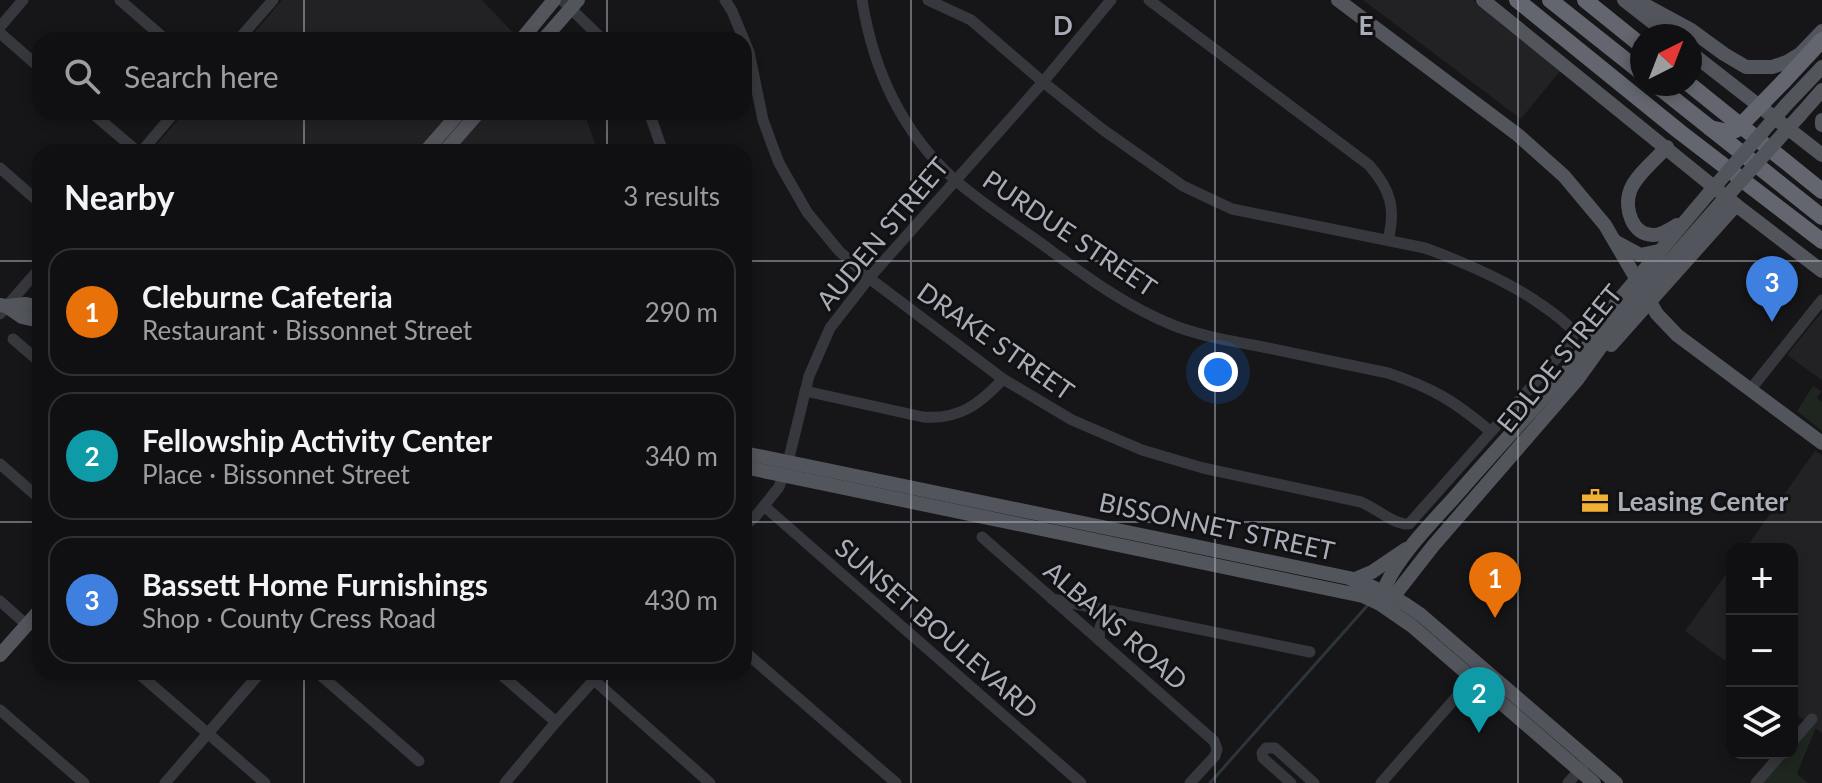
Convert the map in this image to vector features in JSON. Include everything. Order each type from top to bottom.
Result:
[{"type":"highway","points":[[1517,0],[1680,132],[1822,241]]},
{"type":"highway","points":[[1550,0],[1630,64]]},
{"type":"highway","points":[[1562,0],[1630,55]]},
{"type":"highway","points":[[1585,0],[1630,36]]},
{"type":"highway","points":[[1710,128],[1728,132],[1736,130],[1822,40]]},
{"type":"highway","points":[[1702,94],[1822,191]]},
{"type":"highway","points":[[1670,96],[1822,217]]},
{"type":"highway","points":[[1680,96],[1822,211]]},
{"type":"main road","points":[[528,32],[554,0]]},
{"type":"main road","points":[[1338,0],[1532,146],[1580,194],[1605,225],[1657,314],[1677,335],[1822,443]]},
{"type":"main road","points":[[1483,0],[1822,271]]},
{"type":"main road","points":[[1624,0],[1655,24]]},
{"type":"main road","points":[[1636,0],[1691,30],[1746,67],[1772,67],[1787,62],[1800,54],[1822,31]]},
{"type":"main road","points":[[549,32],[570,3]]},
{"type":"main road","points":[[1702,61],[1822,155]]},
{"type":"main road","name":"EDLOE STREET","points":[[1749,159],[1822,67]]},
{"type":"main road","name":"EDLOE STREET","points":[[1385,597],[1433,546],[1587,347],[1613,307],[1643,290],[1659,251],[1822,90]]},
{"type":"main road","points":[[447,144],[457,120]]},
{"type":"main road","points":[[436,144],[468,120]]},
{"type":"main road","points":[[1667,147],[1631,188],[1628,202],[1630,217],[1639,229],[1653,235],[1690,222]]},
{"type":"main road","points":[[1643,290],[1736,205]]},
{"type":"main road","name":"EDLOE STREET","points":[[1353,580],[1372,572],[1413,544],[1605,352],[1690,222]]},
{"type":"main road","points":[[1614,240],[1640,255],[1659,251]]},
{"type":"main road","points":[[2,307],[32,305]]},
{"type":"main road","points":[[2,307],[32,319]]},
{"type":"main road","name":"BISSONNET STREET","points":[[752,456],[785,468],[1193,553],[1353,580],[1385,597],[1405,620],[1480,675],[1584,765],[1616,783]]},
{"type":"main road","name":"BISSONNET STREET","points":[[752,467],[785,468]]},
{"type":"main road","name":"EDLOE STREET","points":[[1385,597],[1413,544]]},
{"type":"main road","name":"BISSONNET STREET","points":[[1193,553],[1345,591],[1385,597]]},
{"type":"main road","points":[[0,655],[32,619]]},
{"type":"main road","name":"BISSONNET STREET","points":[[1584,765],[1594,783]]},
{"type":"street","points":[[0,27],[23,0]]},
{"type":"street","points":[[120,0],[157,32]]},
{"type":"street","points":[[245,32],[273,0]]},
{"type":"street","name":"DRAKE STREET","points":[[725,0],[741,32]]},
{"type":"street","name":"PURDUE STREET","points":[[862,0],[870,43],[883,79],[904,120],[932,156],[955,180],[1094,283],[1177,327],[1216,338],[1388,373],[1412,381],[1445,396],[1490,431]]},
{"type":"street","points":[[928,0],[971,20],[1102,129],[1183,186],[1232,209],[1388,240],[1392,222],[1390,200],[1381,178],[1369,165],[1149,0]]},
{"type":"street","name":"AUDEN STREET","points":[[752,518],[779,487],[815,359],[830,328],[869,278],[1043,82],[1111,0]]},
{"type":"street","points":[[570,3],[596,32]]},
{"type":"street","points":[[0,33],[32,61]]},
{"type":"street","name":"DRAKE STREET","points":[[752,67],[763,120],[775,153],[807,212],[824,234],[869,278],[1003,379],[1072,420],[1142,450],[1203,468],[1361,502],[1401,524],[1409,524]]},
{"type":"street","points":[[101,120],[129,144]]},
{"type":"street","points":[[146,144],[168,120]]},
{"type":"street","points":[[652,120],[660,144]]},
{"type":"street","points":[[0,168],[32,196]]},
{"type":"street","name":"EDLOE STREET","points":[[1388,240],[1425,248],[1514,287],[1554,313],[1572,330],[1573,337],[1409,524]]},
{"type":"street","points":[[2,307],[32,276]]},
{"type":"street","points":[[1750,390],[1822,300]]},
{"type":"street","points":[[13,339],[32,355]]},
{"type":"street","points":[[805,391],[936,418],[971,407],[983,400],[1003,379]]},
{"type":"street","points":[[0,464],[32,492]]},
{"type":"street","name":"SUNSET BOULEVARD","points":[[764,506],[1081,783]]},
{"type":"street","name":"ALBANS ROAD","points":[[982,537],[1214,741],[1217,749],[1215,756],[1190,783]]},
{"type":"street","points":[[1052,599],[1310,652]]},
{"type":"street","points":[[0,601],[27,625]]},
{"type":"street","points":[[1100,641],[1099,627],[1113,611]]},
{"type":"street","points":[[752,658],[896,783]]},
{"type":"street","points":[[1381,783],[1480,675]]},
{"type":"street","points":[[146,680],[265,783]]},
{"type":"street","points":[[165,783],[254,680]]},
{"type":"street","points":[[326,680],[419,761]]},
{"type":"street","points":[[507,680],[556,722]]},
{"type":"street","points":[[523,783],[509,778],[593,680]]},
{"type":"street","points":[[601,680],[710,783]]},
{"type":"street","points":[[0,710],[84,783]]},
{"type":"street","points":[[1798,735],[1812,719]]},
{"type":"street","points":[[1291,783],[1263,758],[1266,748],[1275,748],[1314,783]]},
{"type":"street","points":[[1756,783],[1777,759]]},
{"type":"street","points":[[1568,783],[1584,765]]},
{"type":"shaded area","points":[[282,0],[482,0],[512,32],[255,32]]},
{"type":"shaded area","points":[[1363,0],[1473,0],[1561,70],[1521,119]]},
{"type":"shaded area","points":[[178,120],[586,120],[595,144],[157,144]]},
{"type":"shaded area","points":[[1822,312],[1822,380],[1787,355]]},
{"type":"shaded area","points":[[1813,386],[1821,391],[1817,398],[1822,402],[1822,431],[1797,411]]},
{"type":"shaded area","points":[[1815,451],[1822,455],[1822,733],[1798,715],[1798,543],[1749,543]]},
{"type":"shaded area","points":[[1726,574],[1726,662],[1685,631]]},
{"type":"shaded area","points":[[1812,724],[1816,727],[1797,774],[1808,783],[1762,783],[1782,759],[1798,759],[1798,740]]},
{"type":"waterway","points":[[1210,783],[1367,606]]},
{"type":"place","name":"Bassett Home Furnishings","points":[[1772,322]]},
{"type":"place","name":"Leasing Center","points":[[1595,501]]},
{"type":"place","name":"Cleburne Cafeteria","points":[[1495,618]]},
{"type":"place","name":"Fellowship Activity Center","points":[[1479,733]]}]
